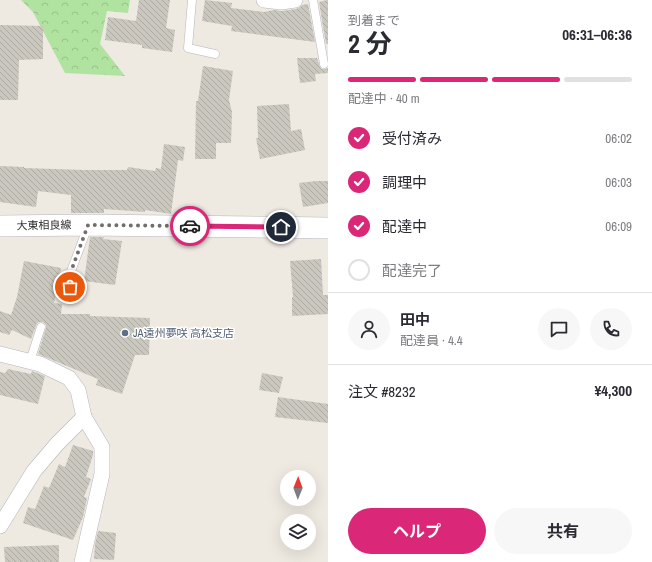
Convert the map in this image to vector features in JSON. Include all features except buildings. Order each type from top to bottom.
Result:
[{"type":"main road","name":"大東相良線","points":[[0,226],[88,225],[328,228]]},
{"type":"street","points":[[264,0],[281,2],[295,0]]},
{"type":"street","points":[[0,354],[40,364],[69,378],[78,390],[84,417],[102,447],[102,474],[82,562]]},
{"type":"street","points":[[0,526],[34,471],[57,444],[84,417]]},
{"type":"lane","points":[[192,0],[188,48],[215,54]]},
{"type":"lane","points":[[313,0],[324,64]]},
{"type":"lane","points":[[70,299],[70,274],[88,225]]},
{"type":"lane","points":[[30,361],[41,327]]},
{"type":"green space","points":[[21,0],[130,0],[128,13],[107,11],[100,44],[125,76],[65,73],[33,12]]},
{"type":"way so far","points":[[70,287],[70,274],[88,225],[190,226]]},
{"type":"place","name":"JA遠州夢咲 高松支店","points":[[125,333]]},
{"type":"route","points":[[190,226],[281,227]]}]
